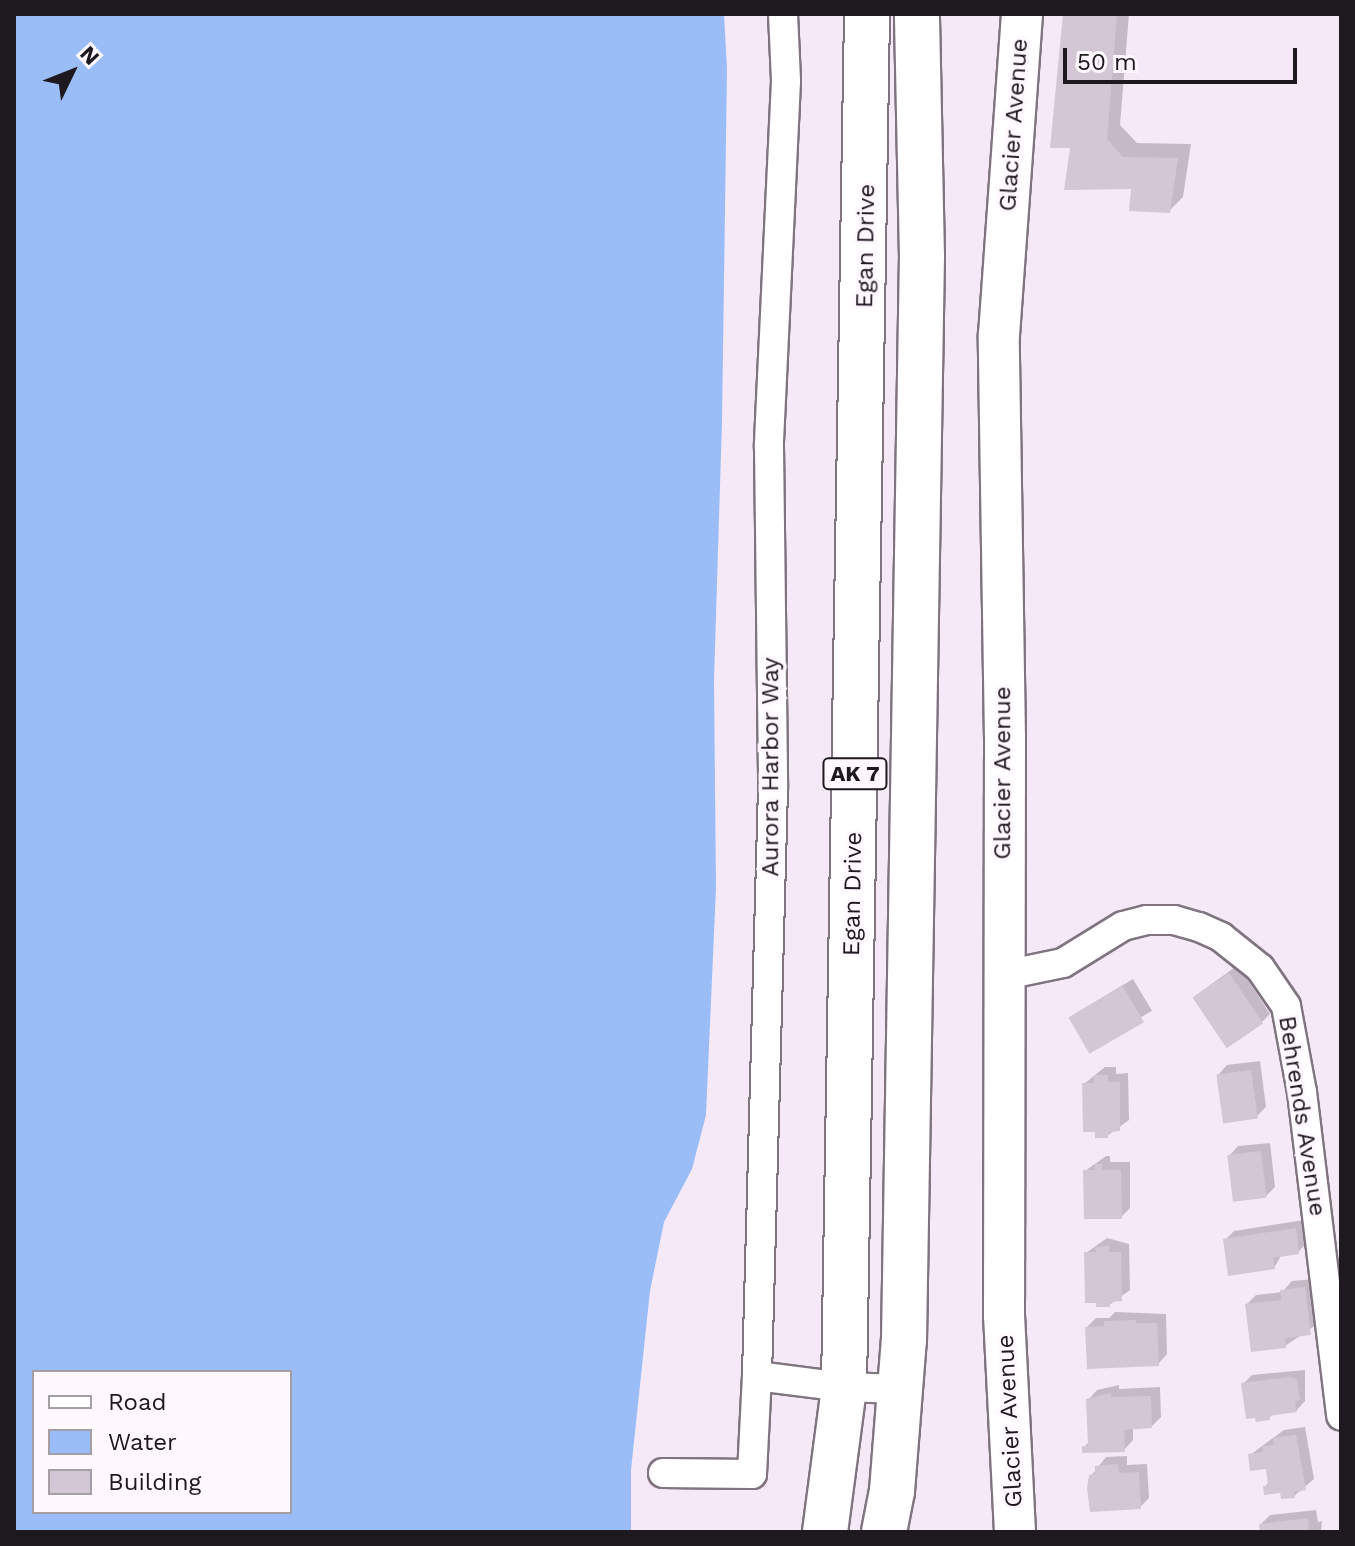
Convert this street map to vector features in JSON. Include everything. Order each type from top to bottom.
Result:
[{"type":"highway","name":"Egan Drive","points":[[825,1532],[844,1387],[867,14]]},
{"type":"highway","name":"AK 7","points":[[884,1532],[892,1491],[900,1389],[922,257],[917,14]]},
{"type":"street","name":"Aurora Harbor Way","points":[[663,1473],[752,1474],[773,788],[769,447],[786,81],[783,14]]},
{"type":"street","name":"Glacier Avenue","points":[[1015,1532],[1004,1316],[1005,975],[999,335],[1022,14]]},
{"type":"street","name":"Behrends Avenue","points":[[1005,975],[1063,963],[1123,926],[1147,920],[1174,920],[1221,937],[1260,968],[1286,1006],[1302,1092],[1341,1416]]},
{"type":"street","points":[[757,1376],[844,1387],[900,1389]]},
{"type":"water","points":[[14,14],[724,14],[727,68],[722,422],[714,680],[716,888],[706,1115],[692,1169],[664,1222],[650,1291],[631,1470],[631,1532],[14,1532]]},
{"type":"building","points":[[1063,14],[1117,14],[1107,139],[1123,157],[1178,158],[1170,213],[1129,211],[1131,189],[1064,190],[1070,148],[1050,148]]},
{"type":"building","points":[[1229,973],[1263,1024],[1227,1048],[1193,998]]},
{"type":"building","points":[[1123,986],[1144,1022],[1089,1054],[1068,1018]]},
{"type":"building","points":[[1251,1070],[1258,1119],[1223,1123],[1216,1075]]},
{"type":"building","points":[[1094,1075],[1108,1075],[1108,1082],[1120,1082],[1120,1131],[1109,1132],[1108,1138],[1095,1138],[1095,1132],[1083,1132],[1082,1083],[1094,1083]]},
{"type":"building","points":[[1261,1151],[1267,1198],[1233,1202],[1227,1155]]},
{"type":"building","points":[[1095,1164],[1102,1164],[1102,1170],[1121,1170],[1122,1219],[1084,1219],[1083,1170],[1095,1170]]},
{"type":"building","points":[[1296,1228],[1299,1254],[1273,1258],[1275,1269],[1228,1276],[1223,1239]]},
{"type":"building","points":[[1109,1246],[1109,1252],[1121,1252],[1122,1301],[1110,1302],[1110,1307],[1096,1307],[1096,1303],[1085,1303],[1084,1252],[1096,1252],[1095,1247]]},
{"type":"building","points":[[1305,1287],[1311,1335],[1285,1338],[1286,1348],[1251,1352],[1245,1304],[1281,1300],[1280,1290]]},
{"type":"building","points":[[1136,1320],[1136,1323],[1157,1323],[1159,1366],[1087,1369],[1085,1327],[1104,1326],[1104,1321]]},
{"type":"building","points":[[1291,1377],[1297,1379],[1300,1400],[1295,1401],[1297,1412],[1269,1416],[1270,1420],[1256,1422],[1255,1418],[1246,1419],[1241,1383]]},
{"type":"building","points":[[1111,1393],[1111,1397],[1151,1396],[1152,1428],[1124,1430],[1125,1452],[1082,1453],[1082,1446],[1088,1446],[1086,1399]]},
{"type":"building","points":[[1296,1435],[1306,1490],[1294,1492],[1295,1498],[1281,1499],[1280,1493],[1264,1495],[1263,1486],[1268,1486],[1266,1469],[1250,1471],[1248,1454],[1263,1452],[1263,1446],[1274,1445],[1273,1438]]},
{"type":"building","points":[[1118,1464],[1119,1473],[1139,1472],[1141,1509],[1090,1512],[1089,1475],[1095,1474],[1095,1466]]},
{"type":"building","points":[[1308,1518],[1309,1532],[1260,1532],[1259,1524]]}]
